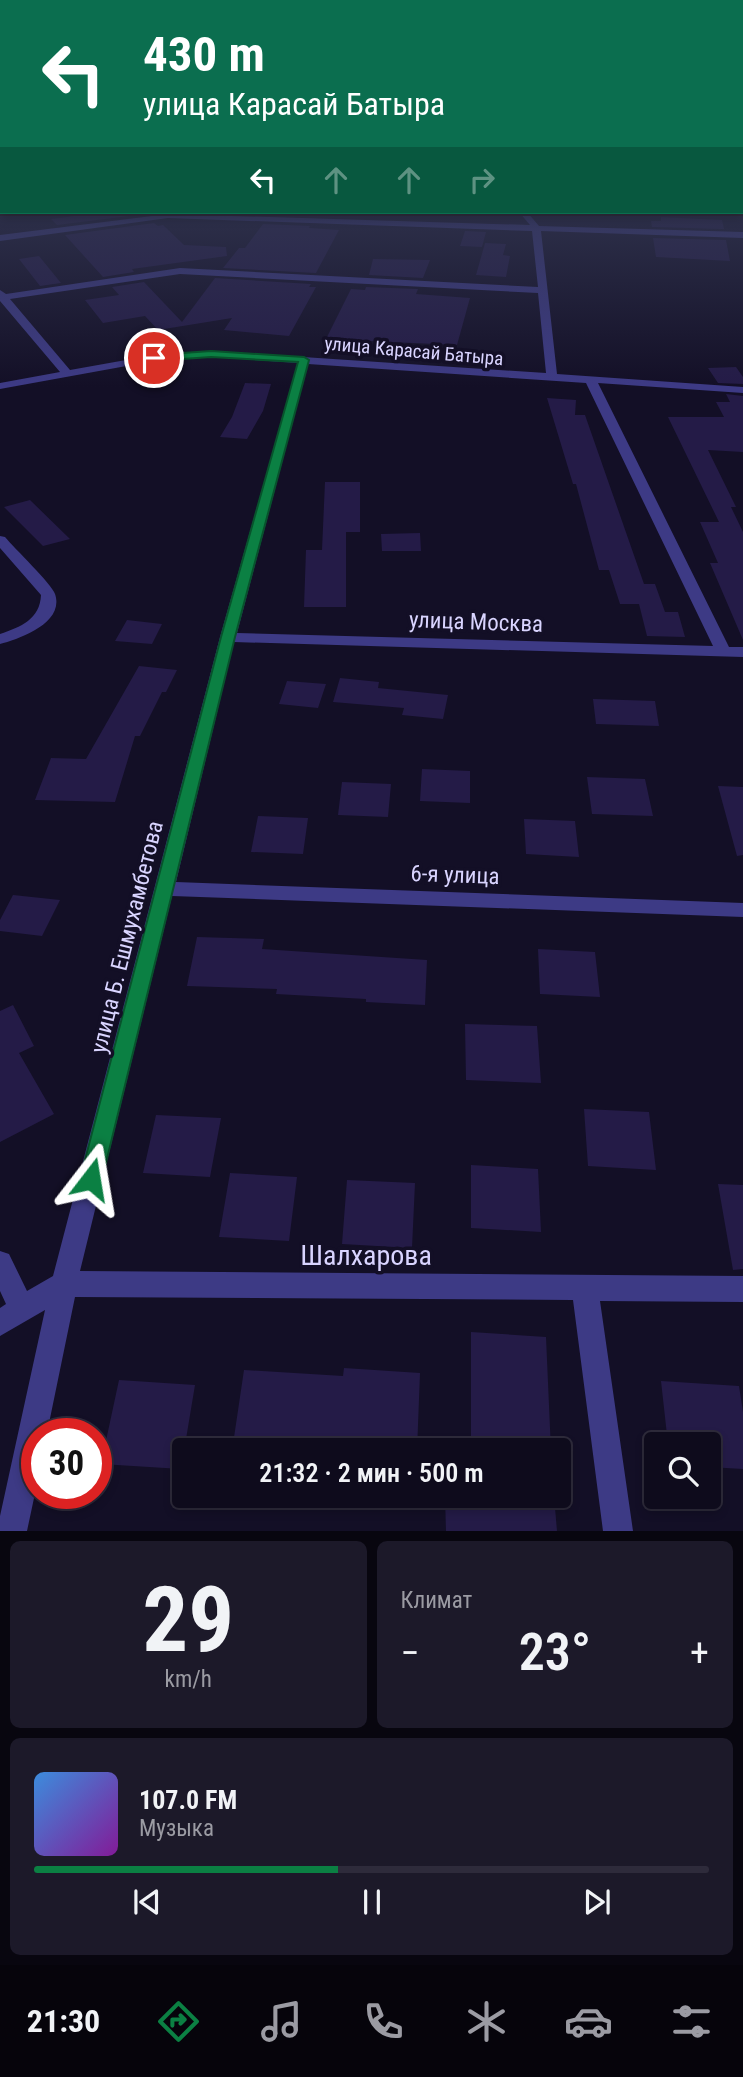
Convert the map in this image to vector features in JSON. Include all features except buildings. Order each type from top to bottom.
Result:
[{"type":"street","points":[[538,244],[552,379]]},
{"type":"street","points":[[1,296],[180,271],[543,290]]},
{"type":"street","points":[[1,296],[67,373]]},
{"type":"street","name":"улица Карасай Батыра","points":[[0,386],[154,358],[211,354],[743,390]]},
{"type":"street","name":"улица Б. Ешмухамбетова","points":[[12,1531],[64,1284],[228,637],[304,360]]},
{"type":"street","points":[[591,381],[723,651]]},
{"type":"street","points":[[0,540],[48,594],[50,606],[44,617],[31,626],[0,639]]},
{"type":"street","name":"улица Москва","points":[[228,637],[743,652]]},
{"type":"street","name":"6-я улица","points":[[164,889],[743,910]]},
{"type":"street","points":[[0,1263],[11,1316],[64,1284]]},
{"type":"street","name":"Шалхарова","points":[[64,1284],[743,1289]]},
{"type":"street","points":[[584,1288],[618,1531]]},
{"type":"route","points":[[91,1179],[228,637],[304,360],[211,354],[154,358]]}]
